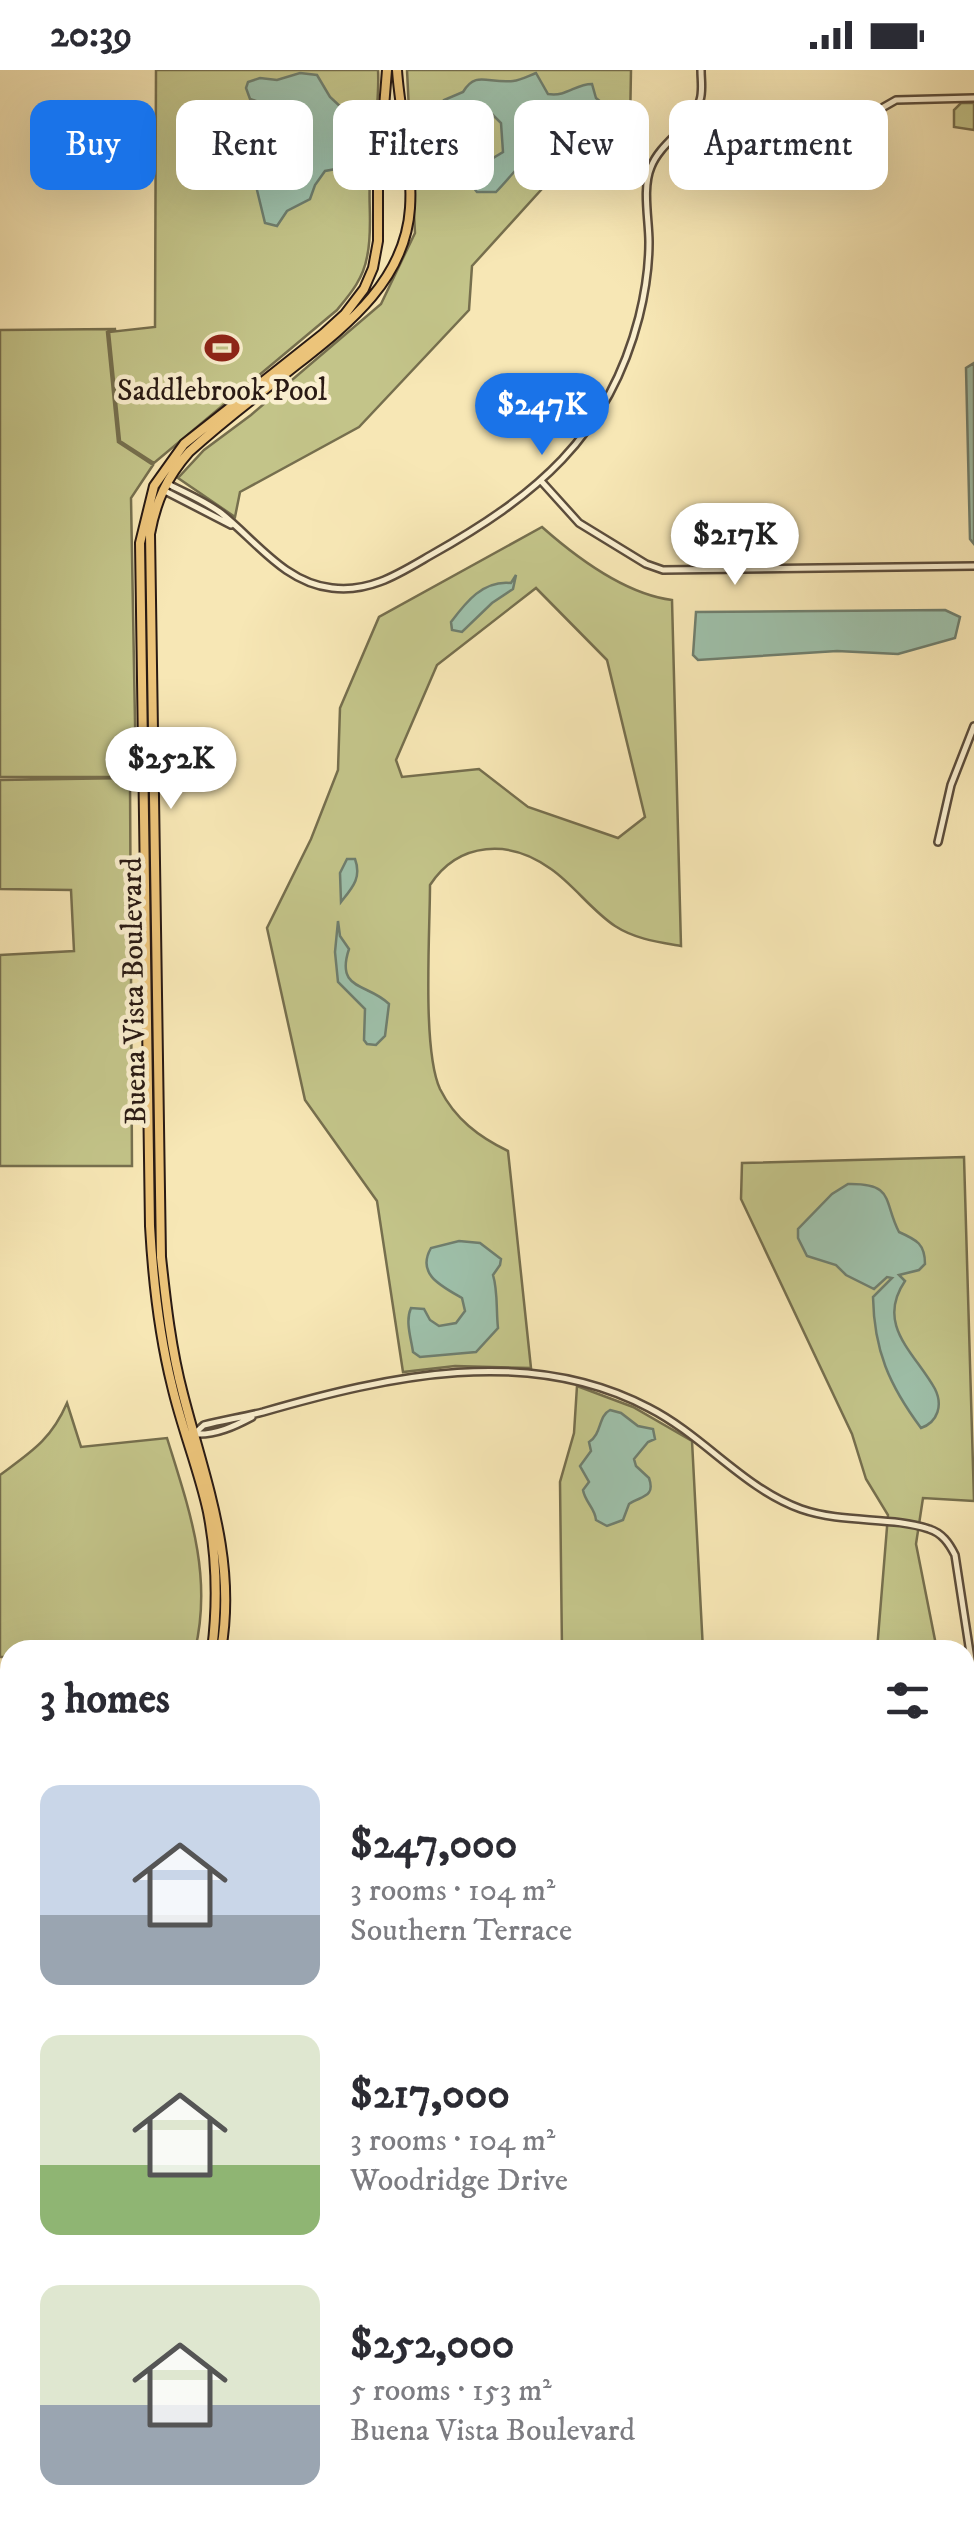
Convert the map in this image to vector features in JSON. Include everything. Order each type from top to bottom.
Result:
[{"type":"main road","name":"Buena Vista Boulevard","points":[[213,1640],[214,1551],[190,1435],[158,1317],[150,1226],[147,751],[140,543],[160,484],[184,444],[334,324],[364,289],[378,241],[378,182],[387,70]]},
{"type":"main road","name":"Buena Vista Boulevard","points":[[160,484],[224,421],[347,325],[386,277],[402,244],[410,209],[397,70]]},
{"type":"main road","name":"Buena Vista Boulevard","points":[[190,1435],[214,1502],[224,1559],[223,1640]]},
{"type":"street","points":[[700,100],[701,70]]},
{"type":"street","points":[[888,105],[896,100],[974,98]]},
{"type":"street","points":[[160,484],[215,512],[286,571],[327,588],[356,589],[388,579],[484,525],[542,482],[562,461],[596,416],[621,370],[644,296],[649,247],[649,171],[669,142]]},
{"type":"street","points":[[542,482],[578,524],[637,559],[664,570],[974,566]]},
{"type":"street","points":[[938,842],[951,785],[974,726]]},
{"type":"street","points":[[190,1435],[204,1425],[357,1386],[448,1374],[512,1371],[605,1389],[664,1416],[751,1482],[799,1508],[826,1516],[929,1528],[944,1538],[954,1555],[968,1640]]},
{"type":"green space","points":[[156,70],[378,70],[377,100],[333,100],[333,190],[370,190],[369,247],[356,285],[337,310],[154,463],[120,441],[109,332],[155,327]]},
{"type":"green space","points":[[407,70],[631,70],[630,100],[514,100],[514,190],[541,190],[472,266],[469,310],[359,427],[240,492],[235,517],[178,478],[204,450],[381,304],[415,233],[413,190],[494,190],[494,100],[408,100]]},
{"type":"green space","points":[[961,103],[974,103],[974,130],[954,127],[954,110]]},
{"type":"green space","points":[[116,329],[107,332],[118,442],[153,465],[131,498],[136,777],[0,777],[0,330]]},
{"type":"green space","points":[[542,527],[570,551],[619,582],[672,600],[681,946],[647,939],[615,926],[551,869],[519,853],[486,849],[470,853],[442,870],[430,885],[429,1020],[434,1071],[446,1100],[460,1118],[508,1151],[531,1368],[455,1366],[403,1372],[377,1201],[305,1100],[267,928],[311,839],[338,770],[340,708],[379,617]],"holes":[[[536,588],[607,660],[645,817],[618,838],[528,807],[479,769],[402,777],[396,760],[437,665]]]},
{"type":"green space","points":[[130,778],[132,1166],[0,1166],[0,955],[74,951],[71,890],[0,889],[0,780]]},
{"type":"green space","points":[[964,1157],[974,1501],[923,1498],[916,1544],[935,1640],[878,1640],[888,1515],[866,1479],[852,1434],[741,1199],[742,1163]]},
{"type":"green space","points":[[577,1386],[633,1407],[692,1441],[702,1640],[562,1640],[560,1482],[574,1433]]},
{"type":"green space","points":[[67,1403],[81,1447],[167,1438],[190,1517],[200,1569],[197,1640],[0,1640],[0,1475],[31,1452]]},
{"type":"shaded area","points":[[300,73],[317,75],[333,100],[333,170],[325,171],[310,199],[287,211],[277,226],[265,223],[257,190],[313,190],[313,100],[250,99],[248,82],[260,78],[277,80]]},
{"type":"shaded area","points":[[536,73],[548,94],[592,84],[598,100],[514,100],[514,172],[496,192],[477,192],[494,190],[494,157],[503,152],[494,100],[444,100],[463,92],[473,81],[522,79]]},
{"type":"shaded area","points":[[974,363],[974,544],[970,539],[966,368]]},
{"type":"shaded area","points":[[516,575],[513,589],[462,632],[452,630],[451,622],[476,594],[492,585],[511,583]]},
{"type":"shaded area","points":[[945,610],[960,617],[955,638],[898,654],[837,651],[698,660],[693,655],[696,612]]},
{"type":"shaded area","points":[[347,859],[355,859],[357,877],[341,902],[340,873]]},
{"type":"shaded area","points":[[338,921],[340,936],[349,949],[346,972],[350,979],[389,1004],[385,1036],[376,1045],[364,1040],[365,1009],[338,982]]},
{"type":"shaded area","points":[[848,1184],[881,1191],[899,1232],[922,1247],[925,1264],[919,1270],[899,1275],[905,1281],[894,1311],[901,1338],[937,1395],[939,1407],[935,1417],[921,1428],[892,1382],[876,1334],[873,1297],[892,1278],[887,1277],[874,1289],[846,1275],[836,1265],[807,1256],[798,1238],[798,1229],[832,1194]]},
{"type":"shaded area","points":[[459,1241],[480,1243],[501,1259],[493,1275],[498,1328],[476,1352],[420,1357],[413,1352],[408,1318],[411,1308],[424,1309],[439,1326],[456,1323],[465,1311],[462,1298],[433,1278],[427,1265],[431,1248]]},
{"type":"shaded area","points":[[610,1410],[638,1426],[653,1429],[655,1439],[634,1459],[649,1478],[649,1493],[629,1504],[623,1520],[607,1526],[596,1520],[586,1498],[583,1490],[589,1482],[580,1466],[591,1451],[589,1442]]},
{"type":"place","name":"Saddlebrook Pool","points":[[222,348]]}]
